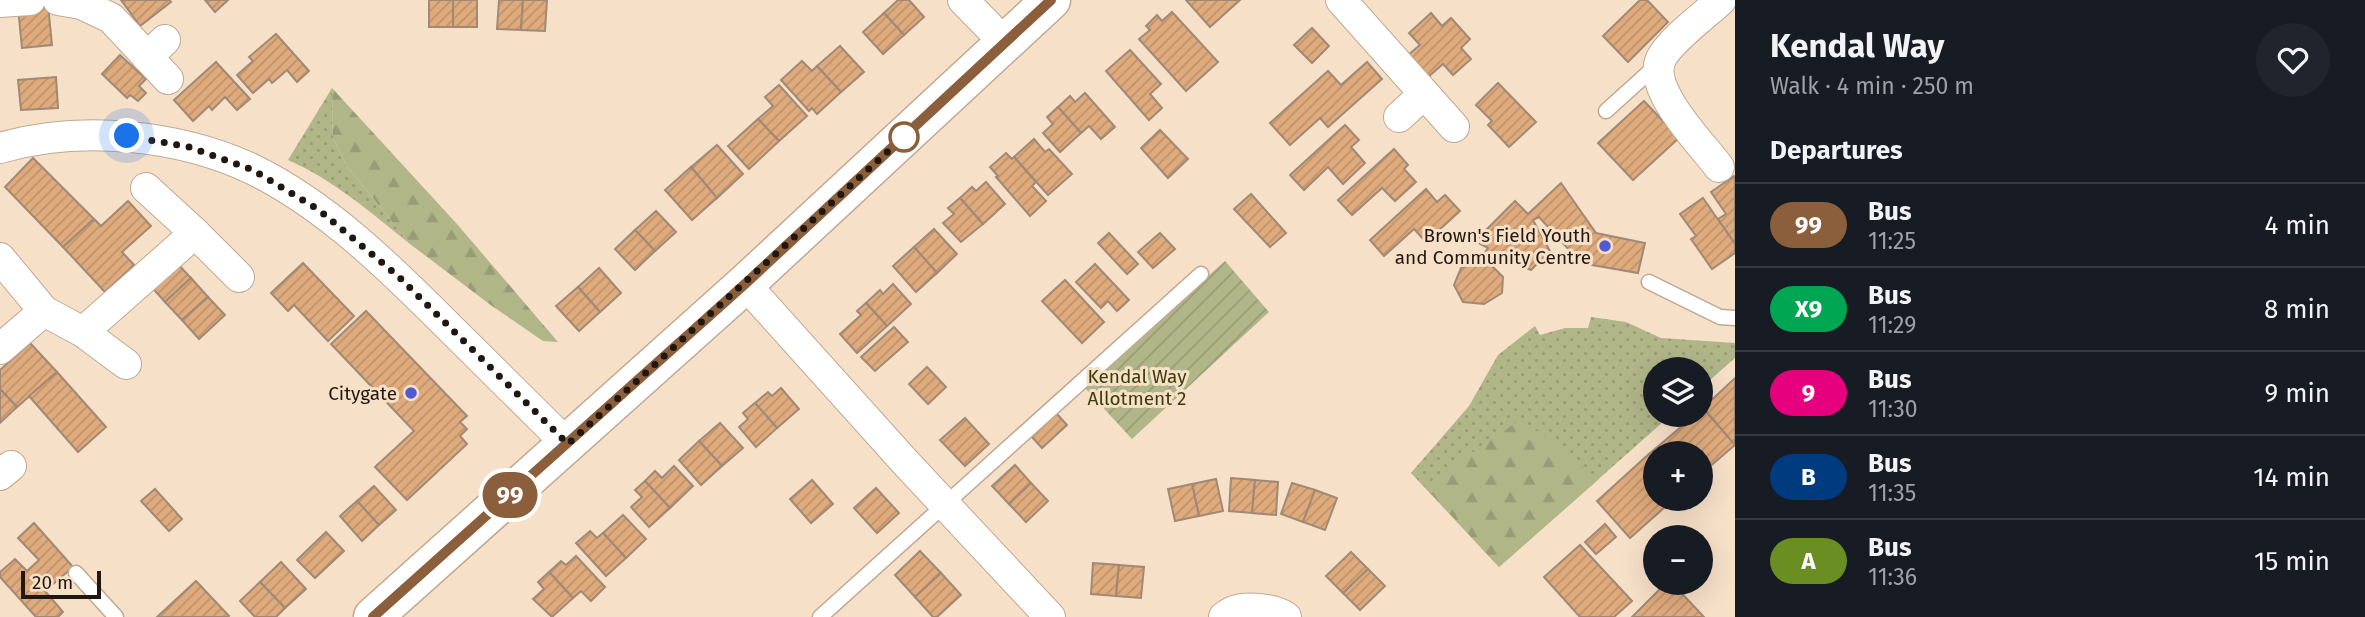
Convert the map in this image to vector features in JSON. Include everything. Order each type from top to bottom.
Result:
[{"type":"main road","points":[[373,617],[745,284],[1051,0]]},
{"type":"street","points":[[0,2],[30,0]]},
{"type":"street","points":[[58,0],[81,4],[111,18],[156,48],[168,79]]},
{"type":"street","points":[[963,0],[1005,43]]},
{"type":"street","points":[[1341,0],[1454,127]]},
{"type":"street","points":[[1717,169],[1669,102],[1660,87],[1658,72],[1663,55],[1721,0]]},
{"type":"street","points":[[1399,117],[1424,94]]},
{"type":"street","points":[[1,145],[75,137],[127,136],[189,147],[253,170],[319,210],[398,276],[568,444]]},
{"type":"street","points":[[146,188],[239,277]]},
{"type":"street","points":[[83,332],[195,233]]},
{"type":"street","points":[[0,258],[44,311],[83,332],[126,364]]},
{"type":"street","points":[[745,284],[1050,617]]},
{"type":"street","points":[[0,349],[44,311]]},
{"type":"street","points":[[1224,617],[1234,611],[1258,609],[1286,617]]},
{"type":"lane","points":[[1606,111],[1659,63]]},
{"type":"lane","points":[[820,617],[1201,274]]},
{"type":"lane","points":[[1649,282],[1720,317],[1735,318]]},
{"type":"lane","points":[[76,573],[116,617]]},
{"type":"green space","points":[[332,88],[333,138],[346,165],[410,244],[336,187],[288,160]]},
{"type":"green space","points":[[332,88],[457,224],[558,342],[543,341],[410,244],[346,165],[333,138]]},
{"type":"green space","name":"Kendal Way Allotment 2","points":[[1225,261],[1269,312],[1132,439],[1084,387]]},
{"type":"green space","points":[[1591,317],[1626,322],[1661,338],[1735,343],[1735,358],[1713,377],[1713,357],[1643,357],[1643,427],[1657,427],[1499,567],[1411,473],[1469,406],[1498,355],[1535,326],[1540,335],[1565,328],[1588,328]]},
{"type":"green space","points":[[1521,419],[1599,479],[1499,567],[1424,486]]},
{"type":"building","points":[[121,0],[169,0],[171,2],[140,26]]},
{"type":"building","points":[[205,0],[228,0],[215,12]]},
{"type":"building","points":[[429,0],[453,0],[453,27],[429,27]]},
{"type":"building","points":[[453,0],[477,0],[477,27],[453,27]]},
{"type":"building","points":[[499,0],[523,0],[521,30],[497,29]]},
{"type":"building","points":[[523,0],[547,0],[545,31],[521,30]]},
{"type":"building","points":[[898,0],[909,0],[924,17],[904,35],[884,13]]},
{"type":"building","points":[[1186,0],[1240,0],[1210,27]]},
{"type":"building","points":[[1640,0],[1647,0],[1668,22],[1628,62],[1603,36]]},
{"type":"building","points":[[48,5],[52,45],[22,48],[18,8]]},
{"type":"building","points":[[1172,12],[1218,62],[1186,91],[1139,39],[1150,30],[1146,26],[1157,15],[1162,21]]},
{"type":"building","points":[[884,13],[904,35],[883,54],[863,32]]},
{"type":"building","points":[[1431,13],[1442,26],[1451,18],[1470,39],[1461,48],[1471,59],[1453,75],[1443,64],[1428,77],[1408,55],[1420,45],[1409,33]]},
{"type":"building","points":[[1312,28],[1329,46],[1312,63],[1294,45]]},
{"type":"building","points":[[276,34],[309,71],[297,82],[287,70],[272,83],[269,79],[253,93],[237,75],[253,61],[249,57]]},
{"type":"building","points":[[840,46],[864,72],[841,92],[817,66]]},
{"type":"building","points":[[1130,50],[1161,84],[1150,94],[1162,108],[1149,120],[1106,71]]},
{"type":"building","points":[[120,55],[146,79],[139,86],[146,93],[138,101],[130,95],[127,98],[102,74]]},
{"type":"building","points":[[802,61],[812,71],[817,66],[841,92],[817,114],[812,108],[809,111],[781,80]]},
{"type":"building","points":[[216,62],[250,99],[237,110],[225,97],[212,110],[209,106],[193,121],[174,100]]},
{"type":"building","points":[[1367,62],[1382,79],[1328,127],[1320,118],[1290,145],[1270,123],[1328,71],[1341,85]]},
{"type":"building","points":[[56,77],[58,108],[21,110],[18,80]]},
{"type":"building","points":[[1498,83],[1536,122],[1509,147],[1488,125],[1492,121],[1476,105]]},
{"type":"building","points":[[779,85],[807,116],[779,141],[758,119],[773,106],[765,97]]},
{"type":"building","points":[[1085,93],[1115,127],[1101,139],[1089,126],[1081,133],[1058,107],[1070,96],[1075,102]]},
{"type":"building","points":[[1644,101],[1679,138],[1633,180],[1598,143]]},
{"type":"building","points":[[1058,107],[1081,133],[1060,152],[1043,133],[1053,124],[1047,117]]},
{"type":"building","points":[[758,119],[779,141],[749,169],[728,146]]},
{"type":"building","points":[[1345,125],[1359,140],[1351,147],[1365,163],[1343,184],[1328,167],[1304,190],[1290,175]]},
{"type":"building","points":[[1160,130],[1188,159],[1168,178],[1141,148]]},
{"type":"building","points":[[1034,139],[1045,152],[1049,149],[1072,174],[1048,195],[1014,157]]},
{"type":"building","points":[[717,145],[743,174],[717,198],[691,167]]},
{"type":"building","points":[[1394,149],[1408,165],[1404,169],[1416,182],[1395,201],[1382,188],[1352,215],[1338,200]]},
{"type":"building","points":[[1006,153],[1012,159],[1014,157],[1036,182],[1032,186],[1046,201],[1030,216],[990,167]]},
{"type":"building","points":[[33,158],[94,219],[63,247],[5,187]]},
{"type":"building","points":[[691,167],[717,198],[692,220],[665,190]]},
{"type":"building","points":[[1734,176],[1735,244],[1718,219],[1726,214],[1711,192]]},
{"type":"building","points":[[986,182],[1005,204],[983,224],[960,198],[972,187],[976,191]]},
{"type":"building","name":"Brown's Field Youth and Community Centre","points":[[1561,183],[1596,233],[1645,243],[1638,273],[1581,263],[1539,217],[1533,220],[1550,251],[1531,270],[1498,255],[1489,263],[1503,277],[1502,293],[1484,304],[1463,302],[1454,285],[1461,268],[1481,258],[1488,248],[1475,241],[1515,201],[1528,214]]},
{"type":"building","points":[[1426,189],[1437,202],[1445,195],[1460,211],[1426,242],[1414,229],[1384,256],[1370,240]]},
{"type":"building","points":[[1251,194],[1286,233],[1270,247],[1234,209]]},
{"type":"building","points":[[960,198],[983,224],[961,242],[943,223],[954,214],[948,208]]},
{"type":"building","points":[[1703,198],[1735,244],[1735,253],[1712,269],[1691,239],[1696,236],[1680,214]]},
{"type":"building","points":[[128,201],[151,226],[122,252],[134,265],[105,292],[63,247],[94,219],[101,226]]},
{"type":"building","points":[[656,211],[676,232],[655,251],[635,230]]},
{"type":"building","points":[[934,229],[957,254],[937,273],[914,247]]},
{"type":"building","points":[[635,230],[655,251],[635,270],[615,249]]},
{"type":"building","points":[[1109,233],[1138,264],[1127,274],[1098,243]]},
{"type":"building","points":[[1160,233],[1175,249],[1153,268],[1138,252]]},
{"type":"building","points":[[914,247],[937,273],[916,292],[893,266]]},
{"type":"building","points":[[174,260],[191,278],[165,302],[149,284]]},
{"type":"building","name":"Citygate","points":[[303,263],[354,316],[328,341],[294,305],[288,311],[271,293]]},
{"type":"building","points":[[1095,264],[1129,300],[1117,311],[1108,301],[1101,308],[1076,282]]},
{"type":"building","points":[[599,268],[621,293],[600,312],[578,287]]},
{"type":"building","points":[[191,278],[208,297],[182,320],[165,302]]},
{"type":"building","points":[[1065,280],[1104,322],[1082,343],[1042,301]]},
{"type":"building","points":[[893,284],[911,304],[887,326],[866,303],[880,290],[883,294]]},
{"type":"building","points":[[578,287],[600,312],[579,331],[556,306]]},
{"type":"building","points":[[208,297],[225,315],[199,339],[182,320]]},
{"type":"building","points":[[866,303],[887,326],[857,353],[840,334],[861,315],[857,311]]},
{"type":"building","name":"Citygate","points":[[366,311],[467,416],[460,422],[467,429],[460,436],[467,444],[407,500],[375,467],[414,431],[331,344]]},
{"type":"building","points":[[894,327],[908,342],[875,371],[861,357]]},
{"type":"building","points":[[30,343],[57,372],[17,407],[0,389],[0,370]]},
{"type":"building","points":[[927,367],[946,387],[928,404],[909,384]]},
{"type":"building","points":[[57,372],[106,427],[78,452],[29,396]]},
{"type":"building","points":[[1735,378],[1735,445],[1713,420],[1713,399]]},
{"type":"building","points":[[781,388],[799,409],[777,428],[755,403],[768,392],[772,396]]},
{"type":"building","points":[[0,389],[17,407],[0,423]]},
{"type":"building","points":[[755,403],[777,428],[756,447],[739,427],[748,419],[743,413]]},
{"type":"building","points":[[1056,413],[1067,425],[1042,448],[1031,436]]},
{"type":"building","points":[[965,418],[989,444],[965,466],[940,440]]},
{"type":"building","points":[[1713,420],[1735,445],[1713,464],[1713,441],[1664,441],[1681,427],[1713,427]]},
{"type":"building","points":[[720,423],[743,448],[722,466],[699,441]]},
{"type":"building","points":[[699,441],[722,466],[701,485],[679,460]]},
{"type":"building","points":[[1643,459],[1643,511],[1660,511],[1630,538],[1597,501]]},
{"type":"building","points":[[1015,465],[1031,483],[1009,504],[992,486]]},
{"type":"building","points":[[674,466],[693,486],[670,508],[645,481],[655,471],[662,478]]},
{"type":"building","points":[[1231,478],[1255,480],[1252,513],[1229,511]]},
{"type":"building","points":[[1216,479],[1223,511],[1199,516],[1192,484]]},
{"type":"building","points":[[812,480],[833,504],[811,523],[790,499]]},
{"type":"building","points":[[1255,480],[1278,482],[1276,515],[1252,513]]},
{"type":"building","points":[[645,481],[670,508],[649,527],[631,507],[642,497],[635,490]]},
{"type":"building","points":[[1031,483],[1048,501],[1026,522],[1009,504]]},
{"type":"building","points":[[1292,483],[1315,490],[1303,522],[1281,514]]},
{"type":"building","points":[[1192,484],[1199,516],[1175,521],[1168,489]]},
{"type":"building","points":[[374,486],[396,510],[379,525],[357,501]]},
{"type":"building","points":[[876,488],[899,513],[877,533],[854,508]]},
{"type":"building","points":[[155,489],[182,519],[169,531],[141,501]]},
{"type":"building","points":[[1315,490],[1337,498],[1325,530],[1303,522]]},
{"type":"building","points":[[357,501],[379,525],[362,541],[340,516]]},
{"type":"building","points":[[623,515],[646,539],[626,558],[603,533]]},
{"type":"building","points":[[34,523],[73,567],[45,591],[63,612],[58,617],[36,617],[0,577],[0,572],[15,559],[27,571],[39,560],[18,538]]},
{"type":"building","points":[[1605,524],[1616,537],[1596,554],[1585,542]]},
{"type":"building","points":[[590,531],[597,538],[603,533],[626,558],[606,576],[576,543]]},
{"type":"building","points":[[326,532],[344,551],[315,578],[297,560]]},
{"type":"building","points":[[1580,545],[1632,601],[1614,617],[1580,617],[1544,577]]},
{"type":"building","points":[[920,551],[941,573],[915,597],[895,575]]},
{"type":"building","points":[[1351,552],[1368,569],[1343,593],[1326,576]]},
{"type":"building","points":[[576,556],[605,587],[591,601],[581,591],[573,598],[549,572],[561,561],[566,565]]},
{"type":"building","points":[[281,562],[306,589],[285,608],[260,582]]},
{"type":"building","points":[[1093,563],[1119,565],[1116,596],[1091,594]]},
{"type":"building","points":[[1119,565],[1144,567],[1141,598],[1116,596]]},
{"type":"building","points":[[1368,569],[1385,586],[1360,610],[1343,593]]},
{"type":"building","points":[[549,572],[573,598],[552,617],[533,599],[544,589],[538,582]]},
{"type":"building","points":[[941,573],[961,595],[937,617],[933,617],[915,597]]},
{"type":"building","points":[[196,581],[228,617],[157,617]]},
{"type":"building","points":[[260,582],[285,608],[276,617],[255,617],[240,601]]},
{"type":"building","points":[[1654,595],[1683,595],[1704,617],[1632,617]]},
{"type":"bus line","name":"99","points":[[373,617],[745,284],[1051,0]]},
{"type":"place","name":"Brown's Field Youth and Community Centre","points":[[1605,246]]},
{"type":"place","name":"Citygate","points":[[411,393]]},
{"type":"route","points":[[127,136],[189,147],[253,170],[319,210],[398,276],[568,444],[907,134],[904,137]]}]
